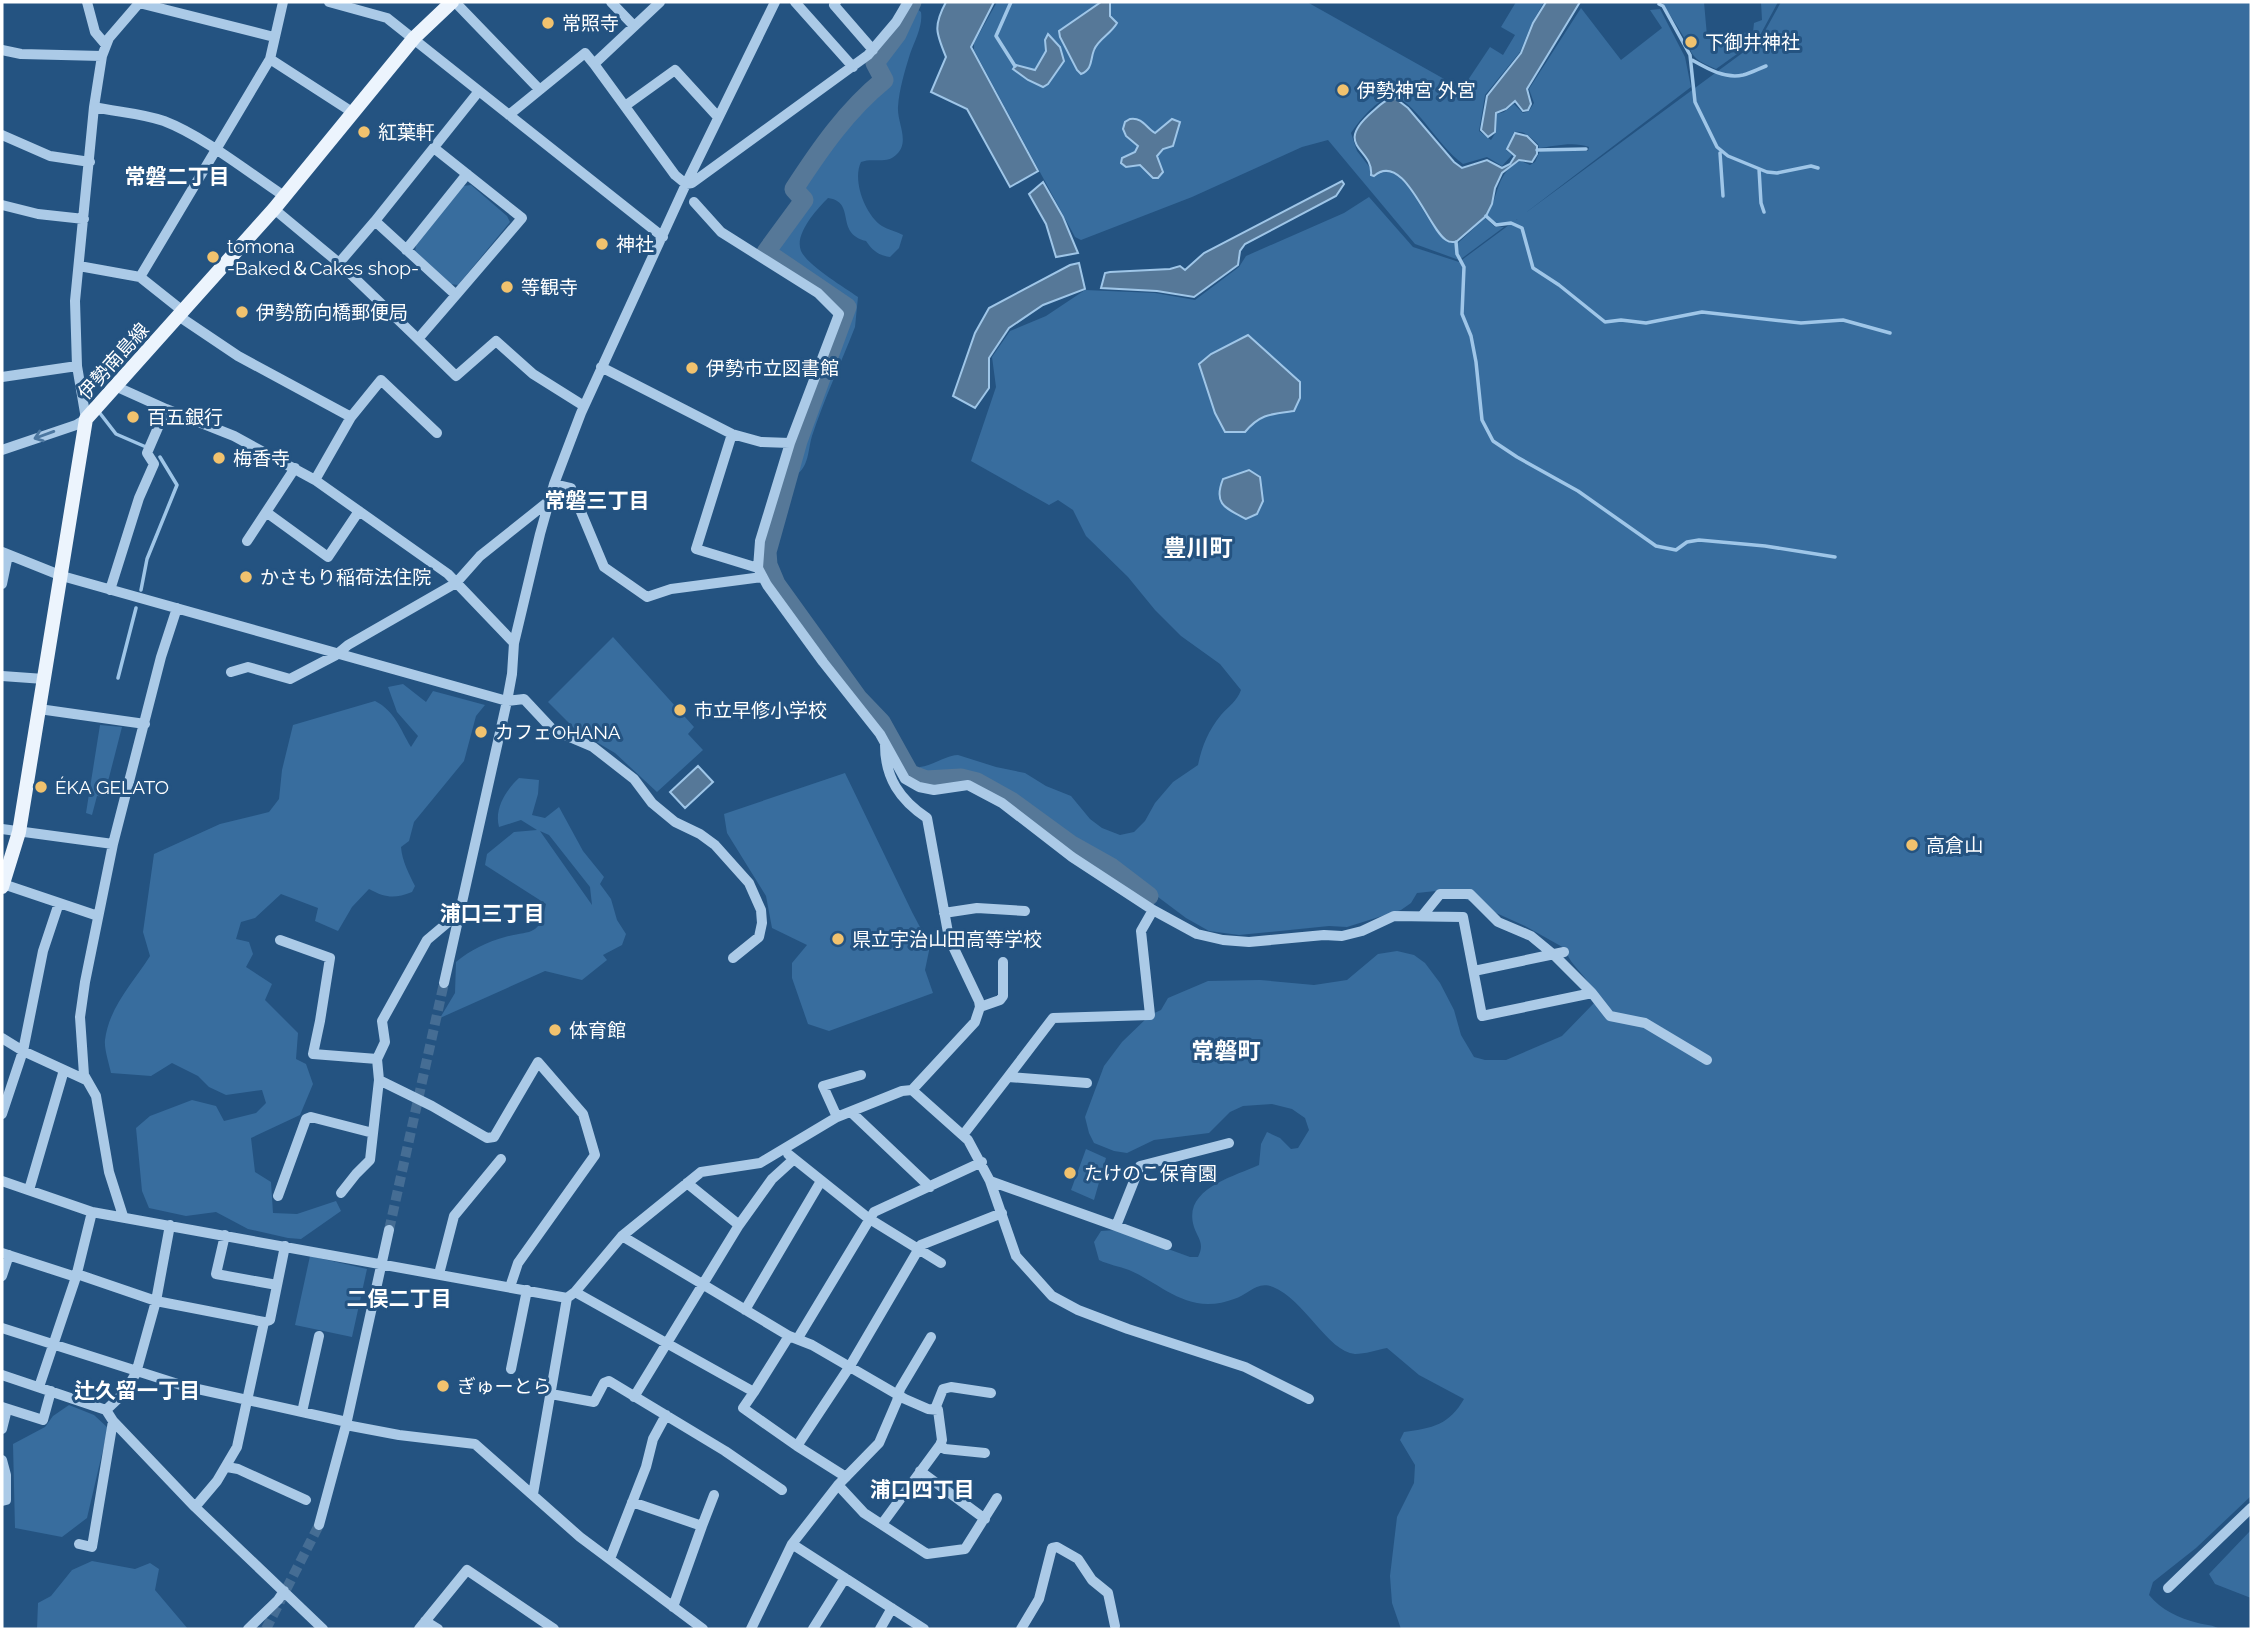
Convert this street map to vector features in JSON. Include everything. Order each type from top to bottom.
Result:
[{"type":"main road","name":"伊勢南島線","points":[[2,885],[19,832],[86,419],[274,209],[414,38],[454,2]]},
{"type":"street","points":[[87,2],[95,32],[104,50]]},
{"type":"street","points":[[2,450],[76,425],[86,419],[77,366],[75,301],[94,107],[104,50],[109,38],[140,2],[274,37]]},
{"type":"street","points":[[140,277],[270,59],[283,2]]},
{"type":"street","points":[[329,2],[363,6],[387,18],[663,237]]},
{"type":"street","points":[[454,2],[539,89]]},
{"type":"street","points":[[611,2],[634,26]]},
{"type":"street","points":[[594,64],[660,2]]},
{"type":"street","points":[[444,983],[507,701],[514,643],[554,484],[601,367],[775,2]]},
{"type":"street","points":[[795,2],[853,67]]},
{"type":"street","points":[[836,2],[834,5],[873,50]]},
{"type":"street","points":[[686,184],[701,179],[853,67],[873,50],[908,2]]},
{"type":"street","points":[[2,50],[21,54],[104,50]]},
{"type":"street","points":[[509,115],[584,53],[675,175],[686,184]]},
{"type":"street","points":[[270,59],[352,112]]},
{"type":"street","points":[[625,106],[675,70],[718,117]]},
{"type":"street","points":[[338,263],[479,91]]},
{"type":"street","points":[[94,107],[138,114],[165,122],[217,150],[284,196]]},
{"type":"street","points":[[2,135],[50,156],[90,162]]},
{"type":"street","points":[[418,339],[522,218],[434,148]]},
{"type":"street","points":[[406,250],[467,174]]},
{"type":"street","points":[[694,202],[721,232],[818,293],[839,313],[790,443],[760,541],[760,573]]},
{"type":"street","points":[[2,205],[38,214],[84,219]]},
{"type":"street","points":[[274,209],[338,263],[456,376],[496,341],[533,374],[584,406]]},
{"type":"street","points":[[374,221],[456,295]]},
{"type":"street","points":[[79,266],[140,277],[182,314],[238,356],[351,417]]},
{"type":"street","points":[[2,377],[77,366]]},
{"type":"street","points":[[601,367],[732,434],[761,442],[790,443]]},
{"type":"street","points":[[315,480],[351,417],[381,380],[437,433]]},
{"type":"street","points":[[115,386],[234,436],[315,480],[448,574],[514,643]]},
{"type":"street","points":[[110,590],[139,498],[154,464],[147,453],[166,409]]},
{"type":"street","points":[[732,434],[696,549],[760,573],[823,662],[885,742],[901,775],[912,784],[934,790],[963,785],[976,789],[1002,803],[1091,870],[1153,910],[1197,934],[1249,942],[1324,935],[1342,936],[1362,931],[1394,916],[1463,917],[1482,1016],[1591,993]]},
{"type":"street","points":[[247,541],[295,468]]},
{"type":"street","points":[[554,484],[572,488],[604,567],[648,597],[671,589],[760,573]]},
{"type":"street","points":[[231,673],[248,667],[290,679],[456,583],[480,556],[549,501]]},
{"type":"street","points":[[266,512],[328,557],[359,511]]},
{"type":"street","points":[[2,584],[5,554],[62,576],[336,654],[507,701],[524,699],[553,730],[593,747],[634,779],[652,803],[675,822],[715,845],[749,883],[761,910],[762,923],[759,937],[733,958]]},
{"type":"street","points":[[123,1216],[109,1172],[96,1096],[86,1080],[80,1017],[113,844],[161,657],[177,608]]},
{"type":"street","points":[[2,676],[44,679]]},
{"type":"street","points":[[39,709],[145,724]]},
{"type":"street","points":[[885,742],[885,758],[895,789],[908,804],[927,818],[949,938],[980,1007]]},
{"type":"street","points":[[2,829],[113,844]]},
{"type":"street","points":[[2,885],[98,916]]},
{"type":"street","points":[[1423,915],[1440,894],[1470,894],[1498,922],[1531,936],[1559,954],[1610,1016],[1645,1023],[1707,1060]]},
{"type":"street","points":[[2,1114],[23,1051],[36,976],[60,903]]},
{"type":"street","points":[[944,913],[976,908],[1025,911]]},
{"type":"street","points":[[963,1135],[1053,1018],[1150,1015],[1141,931],[1153,910]]},
{"type":"street","points":[[341,1193],[356,1174],[369,1164],[379,1080],[376,1059],[385,1042],[382,1021],[427,940],[459,913]]},
{"type":"street","points":[[280,940],[330,958],[313,1054],[376,1059]]},
{"type":"street","points":[[1474,971],[1559,954]]},
{"type":"street","points":[[533,1494],[571,1295],[622,1236],[701,1172],[751,1165],[771,1158],[837,1117],[902,1091],[912,1090],[971,1026],[980,1007],[1000,1000],[1003,996],[1003,962]]},
{"type":"street","points":[[2,1038],[23,1051],[86,1080]]},
{"type":"street","points":[[379,1080],[432,1106],[487,1138],[494,1137],[538,1062],[583,1114],[594,1155],[518,1263],[510,1287]]},
{"type":"street","points":[[29,1190],[64,1070]]},
{"type":"street","points":[[837,1117],[823,1086],[861,1075]]},
{"type":"street","points":[[1008,1077],[1087,1083]]},
{"type":"street","points":[[912,1090],[963,1135],[982,1162],[1016,1256],[1052,1296],[1078,1310],[1128,1329],[1245,1367],[1309,1399]]},
{"type":"street","points":[[851,1112],[930,1187]]},
{"type":"street","points":[[278,1196],[306,1119],[311,1117],[373,1133]]},
{"type":"street","points":[[1116,1226],[1140,1166],[1229,1143]]},
{"type":"street","points":[[783,1150],[868,1218],[941,1263]]},
{"type":"street","points":[[439,1274],[454,1216],[500,1159]]},
{"type":"street","points":[[635,1397],[739,1225],[772,1179],[794,1159]]},
{"type":"street","points":[[982,1162],[874,1212],[868,1218],[793,1337],[743,1408],[842,1481],[864,1513],[927,1554],[965,1549],[997,1498]]},
{"type":"street","points":[[2,1181],[92,1212],[527,1290],[571,1295],[754,1392]]},
{"type":"street","points":[[745,1310],[821,1181]]},
{"type":"street","points":[[990,1181],[1167,1245]]},
{"type":"street","points":[[687,1183],[739,1225]]},
{"type":"street","points":[[39,1387],[76,1276],[92,1212]]},
{"type":"street","points":[[797,1446],[850,1366],[921,1245],[1002,1213]]},
{"type":"street","points":[[106,1410],[125,1392],[136,1373],[156,1301],[170,1226]]},
{"type":"street","points":[[319,1525],[346,1424],[389,1230]]},
{"type":"street","points":[[225,1235],[216,1274],[277,1285]]},
{"type":"street","points":[[622,1236],[745,1310],[850,1366],[898,1396],[928,1409],[935,1409],[940,1414],[943,1440],[940,1446],[882,1524]]},
{"type":"street","points":[[2,1276],[5,1254],[156,1301],[264,1322],[270,1320],[285,1246]]},
{"type":"street","points":[[511,1369],[527,1290]]},
{"type":"street","points":[[195,1507],[227,1468],[237,1447],[264,1322]]},
{"type":"street","points":[[2,1328],[136,1373],[346,1424],[399,1435],[475,1444],[580,1537],[703,1629]]},
{"type":"street","points":[[302,1412],[319,1336]]},
{"type":"street","points":[[751,1629],[792,1544],[842,1481],[879,1443],[898,1396],[930,1337]]},
{"type":"street","points":[[2,1375],[106,1410],[113,1421],[195,1507],[323,1629]]},
{"type":"street","points":[[551,1394],[594,1402],[604,1383],[609,1381],[725,1451],[782,1490]]},
{"type":"street","points":[[935,1409],[943,1389],[951,1387],[991,1393]]},
{"type":"street","points":[[2,1429],[4,1408],[43,1420],[51,1391]]},
{"type":"street","points":[[610,1559],[653,1439],[666,1415]]},
{"type":"street","points":[[79,1544],[92,1547],[113,1421]]},
{"type":"street","points":[[940,1446],[945,1449],[985,1453]]},
{"type":"street","points":[[2,1460],[6,1475],[6,1500],[2,1501]]},
{"type":"street","points":[[227,1468],[238,1469],[306,1500]]},
{"type":"street","points":[[920,1471],[985,1519]]},
{"type":"street","points":[[673,1606],[714,1495]]},
{"type":"street","points":[[632,1502],[702,1526]]},
{"type":"street","points":[[2168,1588],[2251,1508]]},
{"type":"street","points":[[792,1544],[924,1629]]},
{"type":"street","points":[[1021,1629],[1039,1599],[1052,1548],[1057,1547],[1078,1559],[1092,1580],[1108,1593],[1115,1626]]},
{"type":"street","points":[[438,1629],[422,1625],[467,1570],[554,1629]]},
{"type":"street","points":[[813,1629],[845,1578]]},
{"type":"street","points":[[248,1629],[284,1591]]},
{"type":"street","points":[[880,1629],[892,1608]]},
{"type":"shaded area","points":[[946,2],[994,2],[971,47],[1038,171],[1010,187],[967,109],[931,92],[946,57],[937,30]]},
{"type":"shaded area","points":[[997,2],[1307,2],[1462,89],[1490,47],[1503,55],[1515,35],[1501,27],[1516,2],[1544,2],[1520,52],[1485,95],[1479,131],[1491,140],[1496,132],[1497,114],[1514,104],[1523,113],[1529,111],[1534,103],[1529,89],[1581,8],[1621,60],[1662,28],[1650,10],[1660,9],[1685,57],[1691,87],[1516,220],[1760,40],[1781,2],[2251,2],[2251,1496],[2196,1548],[2153,1582],[2149,1595],[2177,1616],[2220,1629],[1401,1629],[1392,1603],[1390,1576],[1397,1517],[1414,1483],[1415,1465],[1400,1440],[1404,1432],[1432,1427],[1446,1420],[1464,1399],[1419,1375],[1387,1348],[1359,1354],[1345,1351],[1325,1335],[1295,1302],[1273,1287],[1262,1285],[1221,1303],[1197,1303],[1177,1296],[1129,1270],[1099,1260],[1094,1242],[1101,1231],[1116,1230],[1190,1257],[1198,1257],[1201,1245],[1192,1214],[1195,1203],[1202,1194],[1212,1186],[1259,1165],[1261,1144],[1267,1132],[1280,1138],[1291,1149],[1298,1148],[1309,1130],[1305,1118],[1292,1109],[1272,1104],[1243,1106],[1230,1112],[1209,1133],[1154,1140],[1127,1153],[1094,1143],[1085,1117],[1104,1066],[1122,1042],[1150,1015],[1161,1010],[1168,998],[1208,981],[1260,980],[1314,985],[1347,980],[1378,954],[1397,951],[1414,955],[1425,963],[1440,983],[1454,1010],[1461,1035],[1474,1057],[1485,1060],[1506,1060],[1562,1036],[1595,1002],[1590,985],[1571,961],[1566,949],[1525,926],[1445,890],[1417,893],[1411,903],[1401,910],[1347,927],[1329,926],[1239,935],[1209,931],[1004,793],[965,774],[925,775],[919,771],[920,767],[958,755],[1025,773],[1046,786],[1071,796],[1090,819],[1102,828],[1120,835],[1134,832],[1173,782],[1198,765],[1209,733],[1241,690],[1220,664],[1181,636],[1155,610],[1128,577],[1086,536],[1073,510],[1058,500],[1049,505],[971,461],[996,387],[992,357],[1010,331],[1046,316],[1085,290],[1155,293],[1195,300],[1239,267],[1246,256],[1344,213],[1369,197],[1413,247],[1459,262],[1513,222],[1496,224],[1487,216],[1502,178],[1513,165],[1521,161],[1530,165],[1535,162],[1540,151],[1588,151],[1589,147],[1571,144],[1539,148],[1527,135],[1514,132],[1506,150],[1512,155],[1502,166],[1487,157],[1463,164],[1404,101],[1393,94],[1375,105],[1351,133],[1357,151],[1371,169],[1370,175],[1374,177],[1386,172],[1398,176],[1436,230],[1446,240],[1456,243],[1459,260],[1415,244],[1328,140],[1302,147],[1192,197],[1081,240],[1075,237],[974,50],[974,43]]},
{"type":"shaded area","points":[[1101,2],[1110,2],[1110,16],[1117,23],[1096,46],[1089,67],[1081,74],[1059,31]]},
{"type":"shaded area","points":[[1546,2],[1580,2],[1527,89],[1531,104],[1528,110],[1523,111],[1515,101],[1496,113],[1495,132],[1488,137],[1481,130],[1487,96],[1521,53],[1533,23]]},
{"type":"shaded area","points":[[1662,2],[1704,2],[1707,36],[1753,32],[1754,23],[1762,20],[1761,2],[1778,2],[1758,39],[1716,69],[1694,55],[1689,47],[1698,40],[1694,35],[1685,39]]},
{"type":"shaded area","points":[[917,9],[921,12],[921,22],[906,67],[899,100],[898,113],[903,138],[901,149],[889,159],[861,162],[858,178],[862,197],[870,214],[882,226],[903,235],[899,248],[890,257],[876,252],[851,231],[842,205],[828,198],[808,222],[801,237],[801,251],[805,257],[818,270],[858,297],[855,327],[817,422],[806,463],[796,475],[796,462],[807,419],[849,307],[769,252],[807,200],[797,189],[849,117],[886,80],[879,62]]},
{"type":"shaded area","points":[[1048,34],[1060,47],[1064,61],[1043,87],[1013,69],[1016,65],[1035,70],[1046,51],[1045,40]]},
{"type":"shaded area","points":[[1395,98],[1408,108],[1462,168],[1487,160],[1502,168],[1510,164],[1515,156],[1507,149],[1515,133],[1527,136],[1537,146],[1537,154],[1532,162],[1519,160],[1502,173],[1486,216],[1456,242],[1449,242],[1439,233],[1414,194],[1395,173],[1385,171],[1371,175],[1367,159],[1355,140],[1355,133],[1372,112],[1382,103]]},
{"type":"shaded area","points":[[1130,119],[1141,121],[1155,133],[1172,119],[1180,122],[1173,146],[1163,149],[1157,156],[1163,172],[1158,178],[1153,178],[1140,165],[1126,167],[1121,163],[1122,158],[1135,152],[1138,146],[1126,136],[1123,129],[1125,122]]},
{"type":"shaded area","points":[[1342,181],[1344,184],[1336,196],[1245,244],[1240,251],[1238,265],[1194,297],[1157,291],[1101,288],[1105,273],[1180,266],[1185,270],[1204,253]]},
{"type":"shaded area","points":[[1043,182],[1063,217],[1078,253],[1056,257],[1046,224],[1029,194]]},
{"type":"shaded area","points":[[471,185],[507,216],[510,222],[458,285],[450,284],[415,252],[416,245],[463,186]]},
{"type":"shaded area","points":[[1485,218],[1495,227],[1504,227],[1461,259],[1458,243]]},
{"type":"shaded area","points":[[1079,263],[1085,289],[1043,305],[1009,328],[989,358],[989,388],[975,408],[953,396],[975,333],[989,308],[1070,265]]},
{"type":"shaded area","points":[[1248,335],[1300,382],[1300,398],[1294,411],[1266,416],[1245,432],[1225,432],[1215,413],[1199,364],[1211,354]]},
{"type":"shaded area","points":[[1249,470],[1260,477],[1263,501],[1257,514],[1246,519],[1227,508],[1220,500],[1219,494],[1223,479]]},
{"type":"shaded area","points":[[613,637],[694,727],[688,734],[703,750],[657,792],[615,753],[576,730],[548,702]]},
{"type":"shaded area","points":[[403,684],[426,702],[433,691],[485,705],[476,716],[464,761],[414,822],[409,841],[401,847],[404,862],[415,886],[412,892],[390,896],[369,889],[352,907],[338,931],[315,921],[318,908],[281,894],[255,918],[241,922],[236,939],[249,942],[253,954],[246,967],[272,984],[265,1000],[298,1033],[296,1059],[306,1064],[313,1084],[300,1115],[251,1138],[255,1172],[271,1182],[273,1213],[297,1214],[336,1201],[341,1211],[301,1239],[248,1229],[216,1212],[186,1216],[149,1208],[142,1191],[136,1128],[150,1116],[192,1100],[216,1106],[224,1121],[256,1113],[266,1103],[262,1090],[226,1095],[172,1063],[151,1076],[111,1073],[105,1044],[107,1028],[117,1006],[150,956],[143,932],[154,854],[220,824],[269,812],[279,799],[282,770],[293,725],[375,701],[392,715],[411,747],[418,736],[397,712],[388,687]]},
{"type":"shaded area","points":[[100,725],[122,727],[104,797],[97,796],[92,815],[86,813]]},
{"type":"shaded area","points":[[698,766],[713,782],[685,808],[670,792]]},
{"type":"shaded area","points":[[845,773],[930,946],[925,970],[933,993],[829,1031],[808,1024],[792,978],[792,963],[807,945],[772,928],[766,896],[727,833],[724,814]]},
{"type":"shaded area","points":[[519,778],[539,780],[532,815],[545,818],[559,807],[583,851],[604,877],[600,884],[611,899],[617,920],[626,934],[622,945],[603,955],[607,960],[582,980],[545,971],[440,1018],[455,993],[456,962],[485,944],[533,930],[543,915],[546,904],[485,865],[487,854],[514,832],[537,830],[521,820],[499,827],[500,807]],"holes":[[[540,831],[549,835],[590,887],[592,905]]]},
{"type":"shaded area","points":[[1086,1149],[1106,1158],[1094,1200],[1071,1190]]},
{"type":"shaded area","points":[[310,1256],[367,1269],[352,1337],[295,1325]]},
{"type":"shaded area","points":[[69,1405],[94,1415],[108,1428],[87,1518],[62,1537],[15,1528],[13,1444],[45,1427],[53,1416]]},
{"type":"shaded area","points":[[2251,1530],[2251,1598],[2215,1584],[2209,1574]]},
{"type":"shaded area","points":[[92,1561],[135,1569],[150,1563],[159,1569],[155,1590],[188,1629],[37,1629],[38,1603],[51,1596],[72,1570]]},
{"type":"waterway","points":[[912,2],[897,34],[875,63],[884,80],[846,117],[814,159],[794,189],[804,200],[766,252],[847,307],[798,441],[767,552],[768,565],[776,584],[858,698],[881,722],[910,774],[926,780],[961,778],[977,782],[1011,801],[1070,844],[1111,867],[1149,896]]},
{"type":"waterway","points":[[1011,2],[996,36],[1015,66]]},
{"type":"waterway","points":[[1659,4],[1663,6],[1690,55],[1695,102],[1717,147],[1728,156],[1767,172],[1777,173],[1811,166],[1818,168]]},
{"type":"waterway","points":[[1692,60],[1710,70],[1730,76],[1743,75],[1766,66]]},
{"type":"waterway","points":[[1537,150],[1586,149]]},
{"type":"waterway","points":[[1720,153],[1723,196]]},
{"type":"waterway","points":[[1759,169],[1764,212]]},
{"type":"waterway","points":[[1486,216],[1496,225],[1511,223],[1522,228],[1533,268],[1605,322],[1621,320],[1646,323],[1702,312],[1801,323],[1843,320],[1890,333]]},
{"type":"waterway","points":[[1456,242],[1457,254],[1464,267],[1462,314],[1471,336],[1476,362],[1482,420],[1493,441],[1578,491],[1656,546],[1676,550],[1687,542],[1699,540],[1765,546],[1835,557]]},
{"type":"waterway","points":[[99,412],[116,434],[146,447]]},
{"type":"waterway","points":[[141,590],[147,559],[177,485],[160,457]]},
{"type":"waterway","points":[[118,678],[136,608]]},
{"type":"tunnel","points":[[389,1230],[444,983]]},
{"type":"tunnel","points":[[266,1629],[319,1525]]},
{"type":"place","name":"常照寺","points":[[548,23]]},
{"type":"place","name":"下御井神社","points":[[1691,42]]},
{"type":"place","name":"伊勢神宮 外宮","points":[[1343,90]]},
{"type":"place","name":"紅葉軒","points":[[364,132]]},
{"type":"place","name":"神社","points":[[602,244]]},
{"type":"place","name":"tomona -Baked＆Cakes shop-","points":[[213,257]]},
{"type":"place","name":"等観寺","points":[[507,287]]},
{"type":"place","name":"伊勢筋向橋郵便局","points":[[242,312]]},
{"type":"place","name":"伊勢市立図書館","points":[[692,368]]},
{"type":"place","name":"百五銀行","points":[[133,417]]},
{"type":"place","name":"梅香寺","points":[[219,458]]},
{"type":"place","name":"かさもり稲荷法住院","points":[[246,577]]},
{"type":"place","name":"市立早修小学校","points":[[680,710]]},
{"type":"place","name":"カフェOHANA","points":[[481,732]]},
{"type":"place","name":"ÉKA GELATO","points":[[41,787]]},
{"type":"place","name":"高倉山","points":[[1912,845]]},
{"type":"place","name":"県立宇治山田高等学校","points":[[838,939]]},
{"type":"place","name":"体育館","points":[[555,1030]]},
{"type":"place","name":"たけのこ保育園","points":[[1070,1173]]},
{"type":"place","name":"ぎゅーとら","points":[[443,1386]]},
{"type":"district","name":"常磐二丁目","points":[[177,177]]},
{"type":"district","name":"常磐三丁目","points":[[597,501]]},
{"type":"district","name":"豊川町","points":[[1198,548]]},
{"type":"district","name":"浦口三丁目","points":[[492,914]]},
{"type":"district","name":"常磐町","points":[[1226,1051]]},
{"type":"district","name":"二俣二丁目","points":[[399,1299]]},
{"type":"district","name":"辻久留一丁目","points":[[137,1391]]},
{"type":"district","name":"浦口四丁目","points":[[922,1490]]}]
